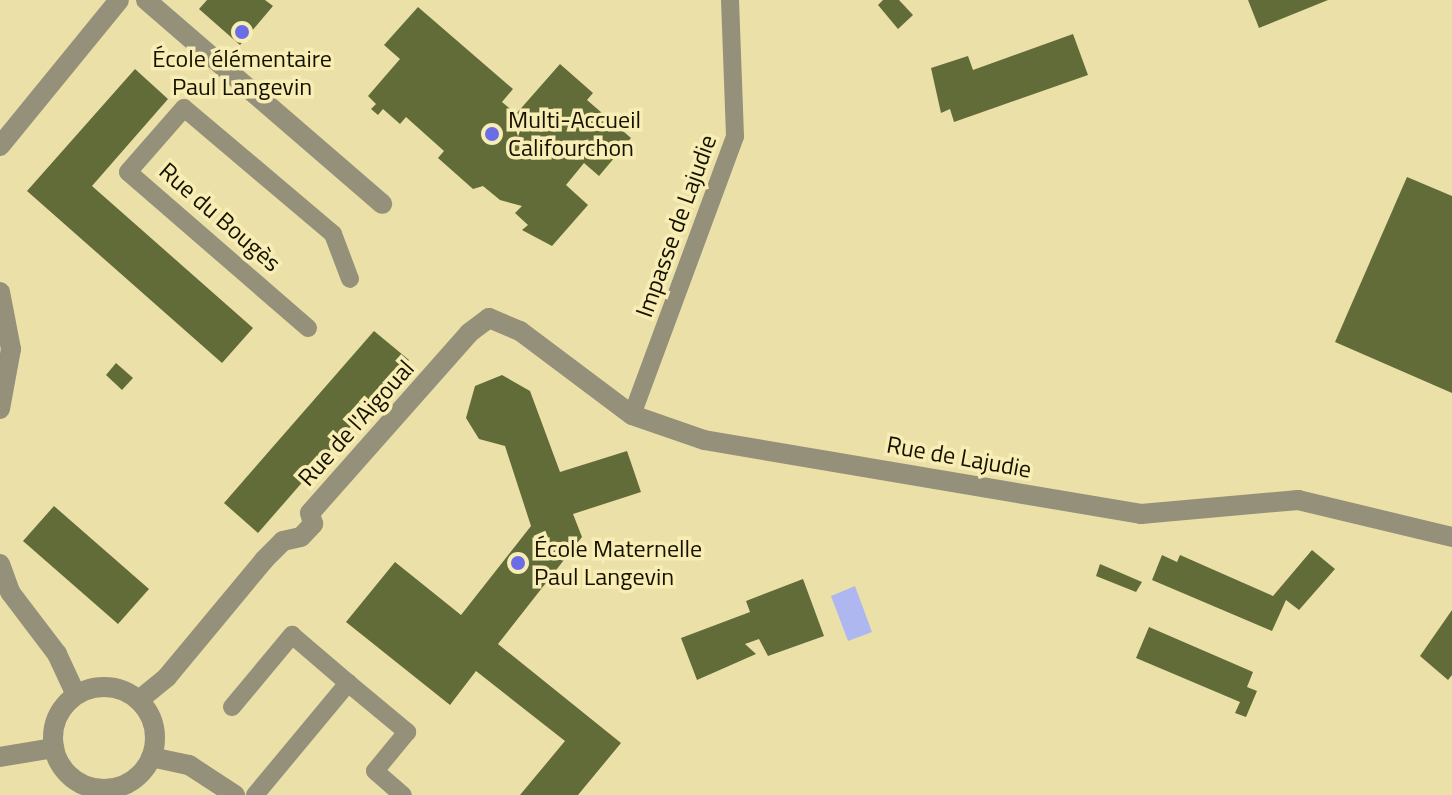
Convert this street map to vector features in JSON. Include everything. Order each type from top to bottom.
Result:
[{"type":"street","points":[[0,146],[119,0]]},
{"type":"street","points":[[146,0],[382,204]]},
{"type":"street","points":[[0,292],[11,349],[0,409]]},
{"type":"street","name":"Rue de Lajudie","points":[[489,318],[520,331],[632,415],[704,440],[1141,514],[1298,500],[1452,537]]},
{"type":"street","name":"Rue de l'Aigoual","points":[[139,700],[167,677],[264,560],[283,541],[301,537],[313,524],[310,513],[469,333],[489,318]]},
{"type":"street","points":[[0,564],[10,592],[57,654],[76,695]]},
{"type":"street","points":[[108,687],[139,700],[154,727],[151,757],[130,781],[99,792],[70,776],[54,748],[57,718],[76,695],[108,687]]},
{"type":"street","points":[[0,757],[54,748]]},
{"type":"street","points":[[151,757],[189,765],[235,795]]},
{"type":"lane","name":"Impasse de Lajudie","points":[[632,415],[735,136],[730,0]]},
{"type":"lane","name":"Rue du Bougès","points":[[308,328],[128,172],[184,108],[333,234],[350,279]]},
{"type":"lane","points":[[232,707],[292,635],[407,732],[375,771],[403,795]]},
{"type":"lane","points":[[255,795],[348,683]]},
{"type":"water","points":[[855,586],[872,632],[848,641],[831,596]]},
{"type":"building","points":[[207,0],[265,0],[273,6],[240,45],[199,9]]},
{"type":"building","points":[[883,0],[899,0],[913,15],[898,29],[878,5]]},
{"type":"building","points":[[1248,0],[1328,0],[1259,28]]},
{"type":"building","points":[[418,7],[513,89],[502,102],[516,114],[560,64],[593,93],[587,100],[631,138],[599,176],[584,163],[566,185],[588,205],[552,246],[522,230],[528,225],[515,213],[522,206],[500,200],[483,186],[473,189],[438,158],[444,151],[406,117],[400,124],[383,109],[378,115],[371,109],[376,104],[368,96],[400,59],[384,45]]},
{"type":"building","points":[[1073,34],[1088,75],[954,122],[950,109],[941,113],[931,68],[968,56],[973,70]]},
{"type":"building","points":[[135,69],[168,99],[92,186],[253,328],[222,363],[27,191]]},
{"type":"building","points":[[1407,177],[1452,196],[1452,393],[1335,342]]},
{"type":"building","points":[[374,331],[409,360],[258,533],[224,503]]},
{"type":"building","points":[[116,363],[133,378],[122,390],[106,375]]},
{"type":"building","points":[[502,375],[530,391],[560,472],[627,451],[641,492],[573,514],[582,537],[498,644],[621,743],[578,795],[520,795],[565,741],[476,671],[450,705],[346,622],[395,562],[461,615],[531,526],[505,446],[479,439],[466,418],[475,386]]},
{"type":"building","points":[[54,506],[149,589],[118,624],[23,541]]},
{"type":"building","points":[[1312,550],[1335,569],[1299,610],[1286,600],[1272,631],[1152,580],[1162,555],[1177,562],[1180,555],[1273,596]]},
{"type":"building","points":[[1100,564],[1142,582],[1136,592],[1096,576]]},
{"type":"building","points":[[803,579],[824,636],[768,656],[759,639],[745,644],[756,654],[697,680],[681,638],[750,612],[746,601]]},
{"type":"building","points":[[1452,610],[1452,675],[1448,680],[1420,656]]},
{"type":"building","points":[[1149,627],[1253,672],[1247,687],[1257,691],[1246,717],[1235,713],[1240,702],[1136,658]]},
{"type":"place","name":"École élémentaire Paul Langevin","points":[[242,32]]},
{"type":"place","name":"Multi-Accueil Califourchon","points":[[492,134]]},
{"type":"place","name":"École Maternelle Paul Langevin","points":[[518,563]]}]
